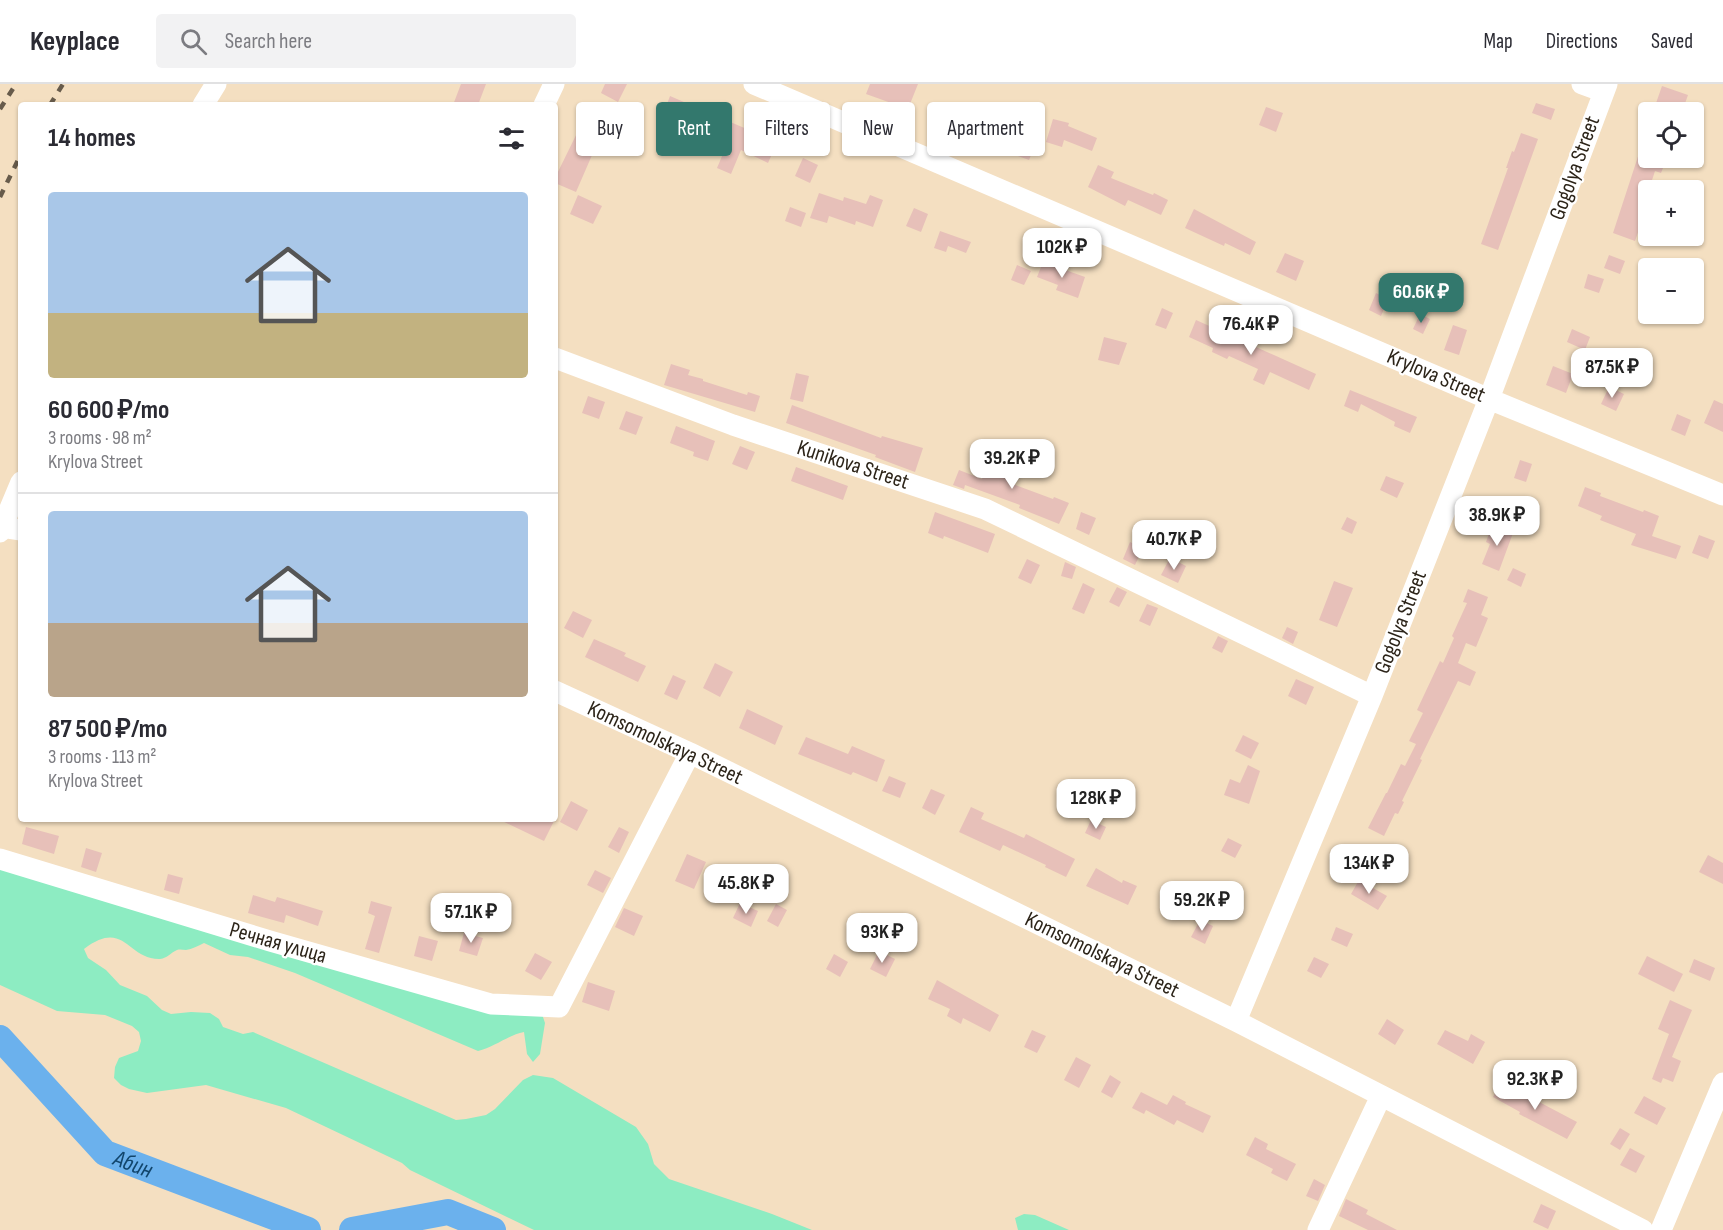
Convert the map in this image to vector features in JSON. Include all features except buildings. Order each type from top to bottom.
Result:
[{"type":"street","points":[[205,102],[216,84]]},
{"type":"street","points":[[545,102],[554,84]]},
{"type":"street","name":"Krylova Street","points":[[754,84],[1489,399],[1723,495]]},
{"type":"street","points":[[1581,84],[1605,88]]},
{"type":"street","name":"Gogolya Street","points":[[1236,1022],[1372,696],[1489,399],[1605,88]]},
{"type":"street","name":"Kunikova Street","points":[[558,359],[733,424],[985,508],[1372,696]]},
{"type":"street","points":[[6,529],[18,491]]},
{"type":"street","name":"Komsomolskaya Street","points":[[558,693],[690,753],[1236,1022],[1646,1230]]},
{"type":"street","name":"Речная улица","points":[[0,859],[270,941],[491,1004],[560,1007],[690,753]]},
{"type":"street","points":[[1646,1230],[1723,1083]]},
{"type":"street","points":[[1318,1230],[1381,1096]]},
{"type":"green space","points":[[0,866],[542,1014],[545,1023],[540,1054],[533,1062],[527,1054],[524,1032],[478,1051],[295,973],[248,957],[230,955],[204,943],[188,950],[177,950],[160,959],[140,954],[117,939],[109,938],[98,941],[84,949],[88,958],[106,970],[120,985],[147,996],[162,1010],[171,1014],[210,1013],[219,1019],[223,1027],[243,1034],[253,1032],[456,1120],[486,1115],[495,1109],[523,1080],[533,1075],[553,1078],[636,1127],[648,1144],[654,1164],[669,1179],[812,1230],[534,1230],[410,1170],[402,1163],[286,1108],[206,1085],[147,1093],[129,1089],[114,1078],[119,1058],[138,1051],[141,1041],[139,1032],[132,1026],[105,1015],[57,1011],[0,985]]},
{"type":"green space","points":[[1024,1214],[1035,1215],[1069,1230],[1018,1230],[1015,1218]]},
{"type":"waterway","name":"Абин","points":[[0,1038],[105,1153],[308,1230]]},
{"type":"waterway","name":"Абин","points":[[352,1230],[448,1212],[493,1230]]},
{"type":"railway","points":[[0,109],[16,84]]},
{"type":"railway","points":[[52,102],[63,84]]},
{"type":"railway","points":[[0,197],[18,160]]}]
